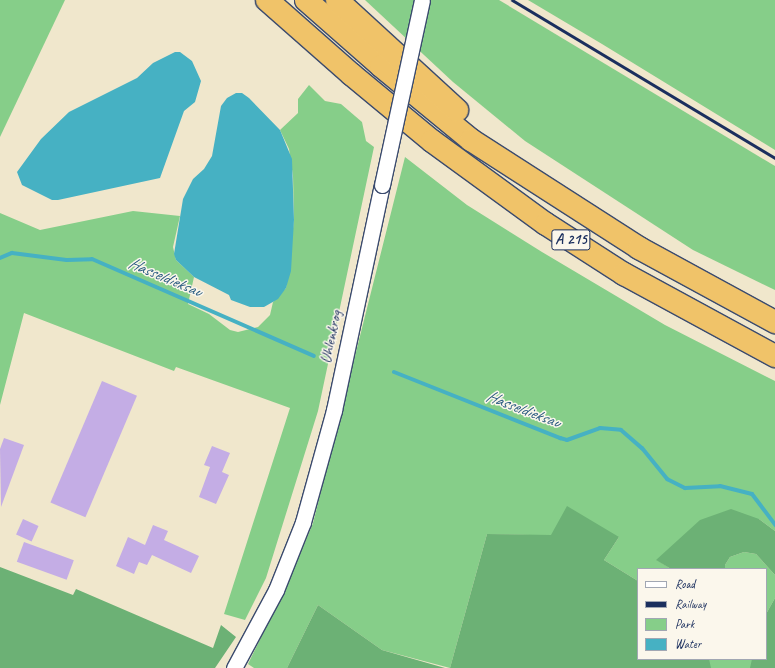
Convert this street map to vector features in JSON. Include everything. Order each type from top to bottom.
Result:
[{"type":"highway","name":"A 215","points":[[267,0],[351,74],[432,141],[546,224],[631,278],[775,356]]},
{"type":"highway","name":"A 215","points":[[306,0],[381,66],[471,140],[639,248],[775,322]]},
{"type":"highway","points":[[337,0],[531,178]]},
{"type":"street","name":"Uhlenkrog","points":[[234,668],[276,590],[303,522],[334,410],[422,0]]},
{"type":"green space","points":[[0,0],[65,0],[0,137]]},
{"type":"green space","points":[[365,0],[499,0],[775,166],[775,290],[693,250],[525,141],[453,82]]},
{"type":"green space","points":[[528,0],[775,0],[775,150],[602,44]]},
{"type":"green space","points":[[309,85],[325,101],[341,104],[362,122],[366,141],[374,147],[318,411],[266,578],[245,620],[224,614],[290,408],[176,367],[174,371],[24,313],[0,405],[0,213],[40,230],[133,211],[180,216],[173,247],[176,260],[194,277],[188,304],[209,314],[230,330],[238,332],[258,327],[270,315],[273,302],[286,288],[294,220],[293,176],[289,149],[280,130],[298,113],[298,99]]},
{"type":"green space","points":[[405,157],[467,205],[542,252],[665,325],[775,381],[775,531],[759,519],[657,560],[669,568],[637,568],[637,580],[604,560],[619,537],[487,534],[450,668],[382,650],[318,605],[287,668],[254,668],[248,664],[290,578],[313,523]]},
{"type":"green space","points":[[567,506],[619,537],[604,560],[637,580],[637,660],[709,660],[711,668],[450,668],[487,534],[551,535]]},
{"type":"green space","points":[[731,509],[759,519],[775,531],[775,575],[756,554],[744,552],[730,557],[725,565],[725,568],[669,568],[656,560],[700,520]]},
{"type":"green space","points":[[744,552],[756,554],[775,575],[775,598],[767,612],[767,568],[725,568],[725,565],[730,557]]},
{"type":"green space","points":[[0,567],[73,595],[76,589],[213,648],[221,625],[236,637],[215,668],[0,668]]},
{"type":"green space","points":[[775,598],[775,668],[750,668],[752,660],[767,660],[767,612]]},
{"type":"green space","points":[[318,605],[382,650],[445,668],[287,668]]},
{"type":"green space","points":[[709,660],[752,660],[752,668],[709,668]]},
{"type":"water","points":[[175,52],[180,52],[192,61],[201,81],[195,102],[184,111],[160,178],[58,200],[52,200],[22,185],[17,172],[41,139],[69,112],[137,78],[153,63]]},
{"type":"water","points":[[236,93],[242,93],[249,98],[280,130],[292,159],[294,220],[291,271],[286,288],[278,299],[264,307],[250,307],[231,300],[229,295],[194,277],[176,260],[174,254],[183,199],[193,179],[204,169],[212,156],[221,106],[227,98]]},
{"type":"building","points":[[102,381],[137,396],[85,517],[50,503]]},
{"type":"building","points":[[4,438],[24,445],[1,507],[0,449]]},
{"type":"building","points":[[212,446],[230,453],[222,472],[229,475],[216,504],[199,497],[210,467],[204,465]]},
{"type":"building","points":[[23,519],[39,526],[32,541],[16,535]]},
{"type":"building","points":[[153,525],[168,531],[164,540],[199,556],[191,573],[152,555],[147,565],[139,562],[134,574],[116,566],[128,537],[145,545]]},
{"type":"building","points":[[24,542],[74,560],[67,580],[17,562]]},
{"type":"waterway","name":"Hasseldieksau","points":[[0,258],[12,253],[67,260],[92,259],[314,356]]},
{"type":"waterway","name":"Hasseldieksau","points":[[394,372],[567,440],[600,428],[621,430],[642,448],[667,479],[685,488],[720,486],[752,494],[775,525]]},
{"type":"railway","points":[[512,0],[775,158]]}]
